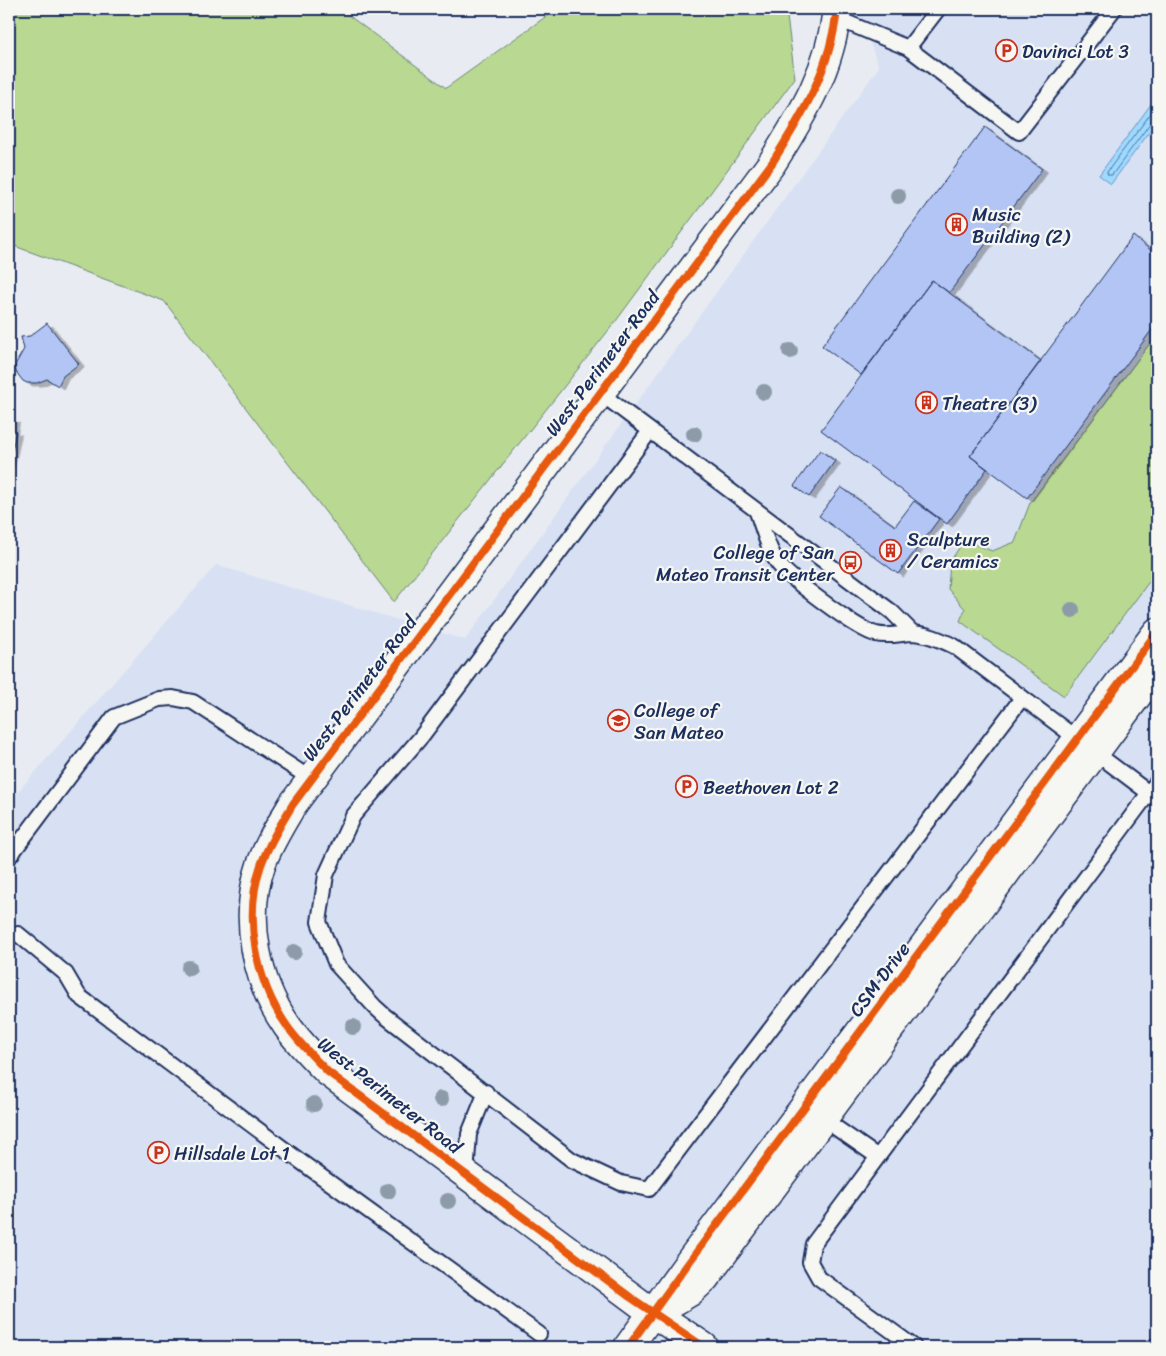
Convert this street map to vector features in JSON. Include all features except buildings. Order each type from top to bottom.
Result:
[{"type":"street","name":"West Perimeter Road","points":[[704,1347],[653,1313],[328,1072],[304,1048],[286,1026],[272,1002],[263,978],[256,949],[253,923],[255,896],[260,867],[274,834],[311,779],[772,163],[815,90],[828,55],[837,14]]},
{"type":"street","name":"CSM Drive","points":[[628,1347],[653,1313],[814,1113],[1086,746],[1157,632]]},
{"type":"street","name":"CSM Drive","points":[[1086,746],[1157,669]]},
{"type":"lane","points":[[908,48],[938,9]]},
{"type":"lane","points":[[837,14],[908,48],[1019,132],[1114,9]]},
{"type":"lane","points":[[600,393],[892,612],[913,633]]},
{"type":"lane","points":[[650,431],[421,737],[354,816],[326,876],[319,922],[336,964],[375,1007],[565,1155],[620,1183],[649,1189],[1022,698]]},
{"type":"lane","points":[[757,512],[770,548],[778,563],[790,575],[862,630],[888,635],[913,633],[936,638],[954,646],[1086,746],[1153,788],[813,1244],[810,1262],[819,1278],[914,1347]]},
{"type":"lane","points":[[9,857],[114,717],[158,699],[173,698],[193,702],[311,779]]},
{"type":"lane","points":[[18,934],[66,974],[79,996],[304,1164],[539,1334]]},
{"type":"lane","points":[[466,1175],[469,1134],[486,1092]]},
{"type":"lane","points":[[814,1113],[878,1157]]},
{"type":"shaded area","name":"College of San Mateo","points":[[857,9],[1157,9],[1157,1347],[9,1347],[9,802],[216,565],[465,640],[879,67]]},
{"type":"green space","points":[[9,9],[340,9],[446,88],[548,15],[553,9],[786,9],[795,78],[616,321],[394,602],[164,301],[9,244]]},
{"type":"green space","points":[[1157,334],[1157,571],[1064,696],[960,621],[965,609],[948,589],[950,562],[964,540],[992,551],[1015,542],[1030,503]]},
{"type":"water","points":[[1157,96],[1157,122],[1111,184],[1099,175]]},
{"type":"cycle path","points":[[704,1347],[630,1297],[328,1072],[306,1050],[287,1026],[267,990],[256,949],[253,906],[261,865],[271,841],[293,804],[772,163],[814,90],[829,51],[837,9]]},
{"type":"cycle path","points":[[628,1347],[1157,632]]},
{"type":"place","name":"Davinci Lot 3","points":[[1006,51]]},
{"type":"place","name":"Music Building (2)","points":[[956,225]]},
{"type":"place","name":"Theatre (3)","points":[[926,403]]},
{"type":"place","name":"Sculpture / Ceramics","points":[[891,550]]},
{"type":"place","name":"College of San Mateo Transit Center","points":[[850,563]]},
{"type":"place","name":"College of San Mateo","points":[[618,721]]},
{"type":"place","name":"Beethoven Lot 2","points":[[687,787]]},
{"type":"place","name":"Hillsdale Lot 1","points":[[158,1153]]}]
